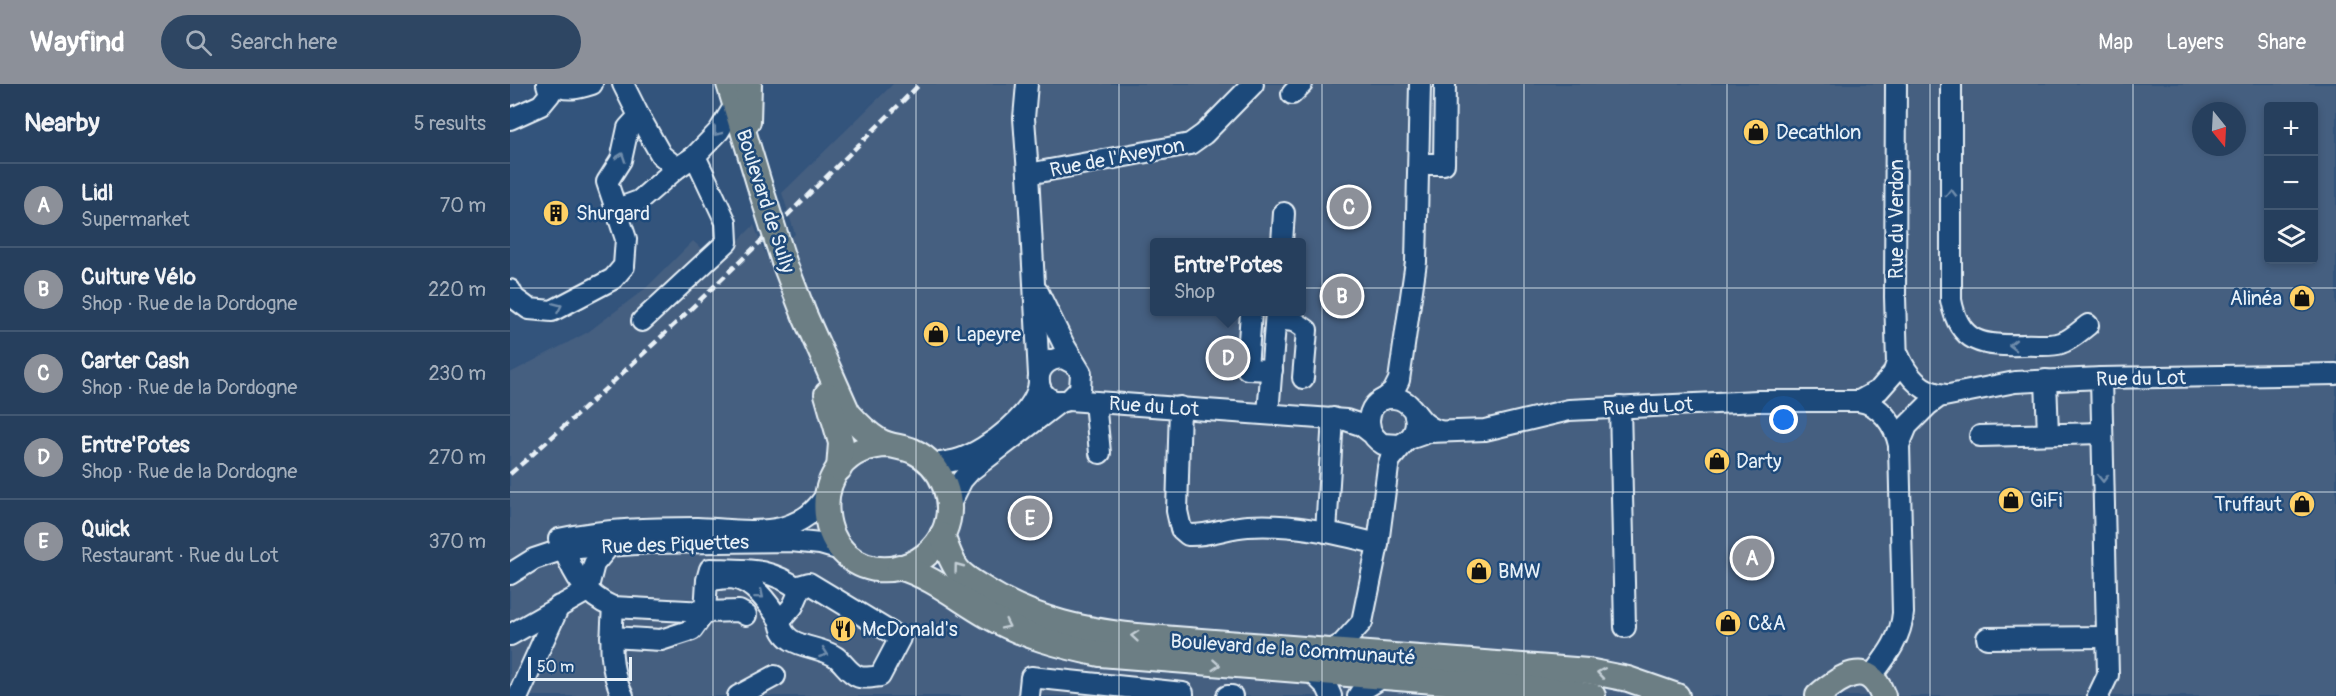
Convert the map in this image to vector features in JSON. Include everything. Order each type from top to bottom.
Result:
[{"type":"main road","name":"Boulevard de Sully","points":[[735,89],[761,190],[784,262],[804,314]]},
{"type":"main road","points":[[804,314],[848,413],[866,432],[889,446]]},
{"type":"main road","points":[[804,314],[839,435],[841,451],[839,469]]},
{"type":"main road","points":[[889,446],[910,450],[932,464],[944,483],[949,506],[948,519],[936,545],[923,557],[899,567],[881,568],[867,565],[844,551],[833,537],[825,511],[827,493],[839,469],[850,458],[863,450],[889,446]]},
{"type":"main road","name":"Boulevard de la Communauté","points":[[942,535],[955,566],[967,578],[1012,606],[1056,622],[1112,634],[1328,652],[1386,667],[1593,696]]},
{"type":"main road","name":"Boulevard de la Communauté","points":[[899,567],[929,577],[990,617],[1048,643],[1126,658],[1311,671],[1386,667],[1588,671],[1628,679],[1677,696]]},
{"type":"main road","points":[[1818,696],[1836,681],[1848,675],[1863,675],[1876,687]]},
{"type":"street","points":[[510,119],[541,105],[550,94],[547,84]]},
{"type":"street","points":[[555,84],[561,88],[576,88],[592,84]]},
{"type":"street","points":[[623,84],[661,155],[677,168]]},
{"type":"street","points":[[1027,84],[1024,118],[1028,174]]},
{"type":"street","name":"Rue de l'Aveyron","points":[[1039,379],[1028,174],[1190,144],[1204,134],[1253,84]]},
{"type":"street","name":"Rue du Verdon","points":[[1896,84],[1895,297],[1898,354]]},
{"type":"street","points":[[1951,84],[1951,300],[1953,315],[1958,325],[1966,335],[1979,342],[1998,345],[2058,344],[2088,325]]},
{"type":"street","points":[[617,209],[639,201],[677,168],[695,156],[719,131],[735,89]]},
{"type":"street","points":[[1389,467],[1368,421],[1378,405],[1393,392],[1399,380],[1416,262],[1420,91],[1445,92],[1444,164],[1419,164]]},
{"type":"street","points":[[510,290],[514,298],[529,309],[552,311],[612,279],[624,266],[626,239],[607,182],[621,160],[628,128],[639,116]]},
{"type":"street","points":[[642,321],[727,242],[726,222],[695,156]]},
{"type":"street","points":[[1282,238],[1284,213]]},
{"type":"street","name":"Rue de l'Aveyron","points":[[1033,281],[1064,345],[1100,402]]},
{"type":"street","points":[[1251,316],[1247,369],[1272,370]]},
{"type":"street","points":[[1268,414],[1276,316]]},
{"type":"street","points":[[1279,316],[1294,321],[1307,330],[1303,378]]},
{"type":"street","points":[[1859,401],[1871,404],[1884,416],[1902,424],[1917,416],[1924,400],[1898,354]]},
{"type":"street","points":[[1876,687],[1902,625],[1899,445],[1896,433],[1884,416],[1877,400],[1883,386],[1896,369],[1898,354]]},
{"type":"street","points":[[932,464],[961,459],[990,442],[1027,411],[1034,400],[1039,379],[1047,363],[1056,358],[1066,359],[1079,372],[1080,389],[970,471],[962,480],[949,506]]},
{"type":"street","name":"Rue du Lot","points":[[1946,395],[2015,382],[2046,380],[2336,374]]},
{"type":"street","points":[[1859,401],[1899,377],[1936,394],[1946,395]]},
{"type":"street","points":[[2098,696],[2108,675],[2101,378]]},
{"type":"street","points":[[1039,379],[1047,397],[1065,400]]},
{"type":"street","points":[[1399,380],[1401,391],[1411,408],[1425,425],[1439,431]]},
{"type":"street","points":[[2046,380],[2048,434]]},
{"type":"street","points":[[1899,445],[1901,436],[1917,416],[1934,400],[1946,395]]},
{"type":"street","points":[[1328,652],[1342,644],[1362,622],[1378,544],[1390,460],[1416,426],[1411,408],[1395,398],[1340,419]]},
{"type":"street","name":"Rue du Lot","points":[[1065,400],[1340,419]]},
{"type":"street","name":"Rue du Lot","points":[[1406,441],[1422,434],[1439,431],[1485,430],[1569,410],[1768,400],[1859,401]]},
{"type":"street","points":[[1100,402],[1100,453]]},
{"type":"street","points":[[1180,407],[1178,511],[1181,529],[1188,535],[1200,535],[1241,526],[1276,525],[1326,532],[1378,544]]},
{"type":"street","points":[[1620,407],[1625,627]]},
{"type":"street","points":[[1340,419],[1361,424],[1375,437],[1390,446],[1406,441]]},
{"type":"street","points":[[1326,532],[1340,419]]},
{"type":"street","points":[[1980,436],[2102,433]]},
{"type":"street","name":"Rue des Piquettes","points":[[510,574],[534,559],[599,531],[659,529],[763,531],[778,529],[808,516],[819,506],[827,493]]},
{"type":"street","name":"Rue des Piquettes","points":[[510,559],[539,544],[570,542],[609,546],[791,541],[820,544],[844,551]]},
{"type":"street","points":[[570,542],[571,569],[587,591],[599,601],[613,607],[705,612],[739,611],[746,615]]},
{"type":"street","points":[[510,635],[587,591],[594,564],[609,546]]},
{"type":"street","points":[[611,637],[662,640],[692,630],[705,612],[710,570],[769,572],[795,587],[800,591],[793,606],[780,621]]},
{"type":"street","points":[[707,580],[732,578],[745,582],[767,601],[780,621],[781,629],[793,642],[835,657],[859,678],[880,676],[900,638],[809,583],[795,587]]},
{"type":"street","points":[[518,696],[559,606]]},
{"type":"street","points":[[613,607],[611,637],[613,667],[623,696]]},
{"type":"street","points":[[1358,696],[1386,667],[1362,622]]},
{"type":"street","points":[[1987,638],[2107,637]]},
{"type":"street","points":[[1311,671],[1327,687],[1331,696]]},
{"type":"street","points":[[738,696],[758,691],[776,676]]},
{"type":"street","points":[[1029,696],[1031,677],[1183,693],[1183,696]]},
{"type":"street","points":[[1227,696],[1232,696]]},
{"type":"shaded area","points":[[893,84],[2336,84],[2336,696],[510,696],[510,373],[588,332],[646,288],[693,241],[705,252],[722,257],[754,225],[768,260],[795,234],[782,193]]},
{"type":"railway","points":[[510,474],[667,331],[920,84]]},
{"type":"place","name":"Decathlon","points":[[1756,132]]},
{"type":"place","name":"Carter Cash","points":[[1349,207]]},
{"type":"place","name":"Shurgard","points":[[556,213]]},
{"type":"place","name":"Culture Vélo","points":[[1342,296]]},
{"type":"place","name":"Alinéa","points":[[2302,298]]},
{"type":"place","name":"Lapeyre","points":[[936,334]]},
{"type":"place","name":"Entre'Potes","points":[[1228,358]]},
{"type":"place","name":"Darty","points":[[1717,461]]},
{"type":"place","name":"GiFi","points":[[2011,500]]},
{"type":"place","name":"Truffaut","points":[[2302,504]]},
{"type":"place","name":"Quick","points":[[1030,518]]},
{"type":"place","name":"Lidl","points":[[1752,558]]},
{"type":"place","name":"BMW","points":[[1479,571]]},
{"type":"place","name":"C&A","points":[[1728,623]]},
{"type":"place","name":"McDonald's","points":[[843,629]]}]
